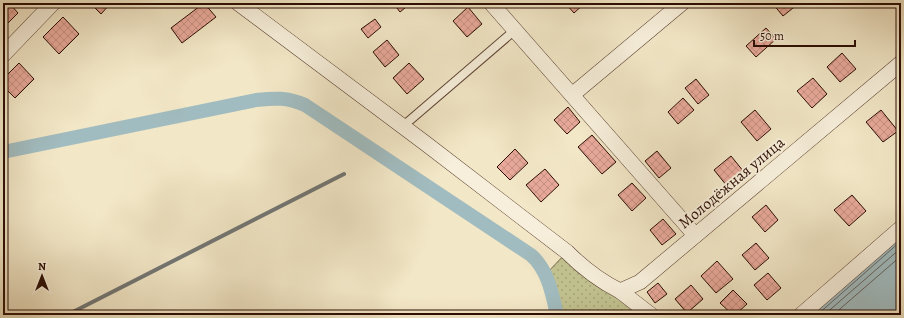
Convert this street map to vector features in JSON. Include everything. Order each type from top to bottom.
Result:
[{"type":"street","points":[[3,55],[53,3]]},
{"type":"street","points":[[238,3],[402,126],[566,252],[578,263],[610,286],[620,291],[651,315]]},
{"type":"street","points":[[491,3],[695,235]]},
{"type":"street","points":[[572,95],[682,3]]},
{"type":"street","name":"Молодёжная улица","points":[[620,291],[640,282],[901,63]]},
{"type":"street","points":[[801,315],[901,228]]},
{"type":"lane","points":[[402,126],[515,30]]},
{"type":"green space","points":[[567,252],[651,315],[557,315],[546,274]]},
{"type":"water","points":[[901,236],[901,315],[811,315]]},
{"type":"building","points":[[9,3],[18,13],[3,28],[3,9]]},
{"type":"building","points":[[90,3],[111,3],[101,14]]},
{"type":"building","points":[[204,3],[216,17],[182,43],[171,28]]},
{"type":"building","points":[[393,3],[411,3],[400,12]]},
{"type":"building","points":[[565,3],[585,3],[574,13]]},
{"type":"building","points":[[772,3],[797,3],[798,4],[783,16]]},
{"type":"building","points":[[468,7],[482,24],[467,37],[453,21]]},
{"type":"building","points":[[63,17],[79,34],[59,54],[43,37]]},
{"type":"building","points":[[375,19],[381,27],[368,38],[361,29]]},
{"type":"building","points":[[766,28],[776,39],[756,57],[746,46]]},
{"type":"building","points":[[387,40],[399,55],[385,67],[373,52]]},
{"type":"building","points":[[842,53],[856,69],[840,82],[827,67]]},
{"type":"building","points":[[19,63],[34,79],[15,98],[3,86],[3,79]]},
{"type":"building","points":[[409,63],[424,79],[407,94],[393,78]]},
{"type":"building","points":[[813,78],[827,94],[812,108],[797,91]]},
{"type":"building","points":[[696,79],[709,95],[698,104],[685,88]]},
{"type":"building","points":[[683,98],[694,110],[678,124],[668,112]]},
{"type":"building","points":[[568,107],[580,122],[567,134],[554,120]]},
{"type":"building","points":[[755,110],[771,129],[757,141],[741,122]]},
{"type":"building","points":[[881,110],[898,131],[883,142],[866,122]]},
{"type":"building","points":[[592,135],[616,162],[602,174],[578,147]]},
{"type":"building","points":[[515,149],[528,163],[510,180],[497,167]]},
{"type":"building","points":[[657,151],[671,168],[659,178],[645,161]]},
{"type":"building","points":[[731,156],[744,172],[727,186],[714,170]]},
{"type":"building","points":[[545,169],[559,185],[541,202],[526,185]]},
{"type":"building","points":[[632,183],[646,198],[632,211],[618,195]]},
{"type":"building","points":[[852,195],[866,211],[849,226],[834,210]]},
{"type":"building","points":[[766,205],[778,220],[765,232],[752,217]]},
{"type":"building","points":[[663,219],[676,234],[662,245],[650,230]]},
{"type":"building","points":[[756,243],[769,258],[755,270],[742,255]]},
{"type":"building","points":[[717,261],[733,279],[716,293],[701,276]]},
{"type":"building","points":[[768,273],[781,288],[767,300],[754,285]]},
{"type":"building","points":[[658,283],[667,294],[655,303],[647,292]]},
{"type":"building","points":[[691,285],[703,299],[687,313],[675,299]]},
{"type":"building","points":[[733,290],[747,304],[735,315],[733,315],[720,303]]},
{"type":"waterway","points":[[3,152],[256,100],[287,99],[305,105],[531,255],[542,268],[551,290],[557,315]]},
{"type":"waterway","points":[[67,315],[344,174]]}]
